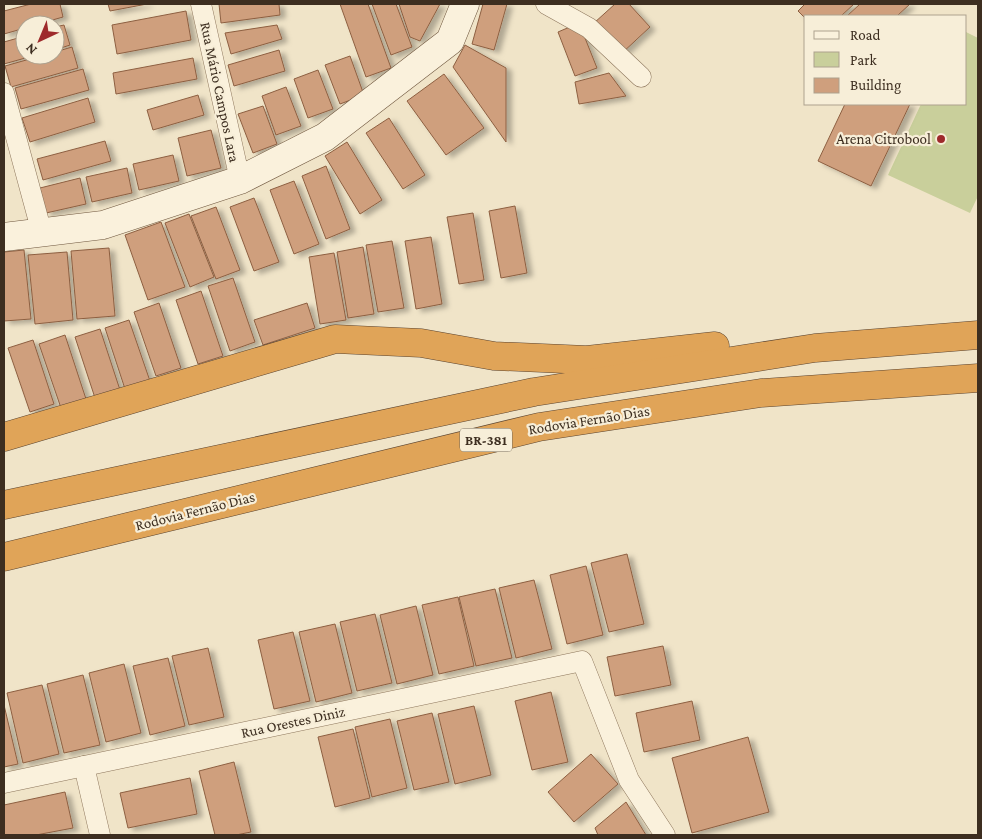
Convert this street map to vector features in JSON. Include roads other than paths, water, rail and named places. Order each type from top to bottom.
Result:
[{"type":"highway","name":"BR-381","points":[[4,505],[534,392],[815,348],[978,335]]},
{"type":"highway","points":[[4,437],[335,339],[421,343],[494,356],[587,360],[768,340],[815,348]]},
{"type":"highway","name":"Rodovia Fernão Dias","points":[[4,557],[539,427],[761,393],[978,378]]},
{"type":"street","name":"Rua Mário Campos Lara","points":[[201,4],[240,180]]},
{"type":"street","points":[[4,237],[102,225],[240,180],[325,136],[450,41],[465,4]]},
{"type":"street","points":[[546,4],[589,28],[641,77]]},
{"type":"street","points":[[4,93],[42,233]]},
{"type":"street","name":"Rua Orestes Diniz","points":[[4,783],[582,661],[629,780],[665,835]]},
{"type":"street","points":[[84,766],[100,835]]},
{"type":"place","name":"Arena Citrobool","points":[[941,139]]}]
